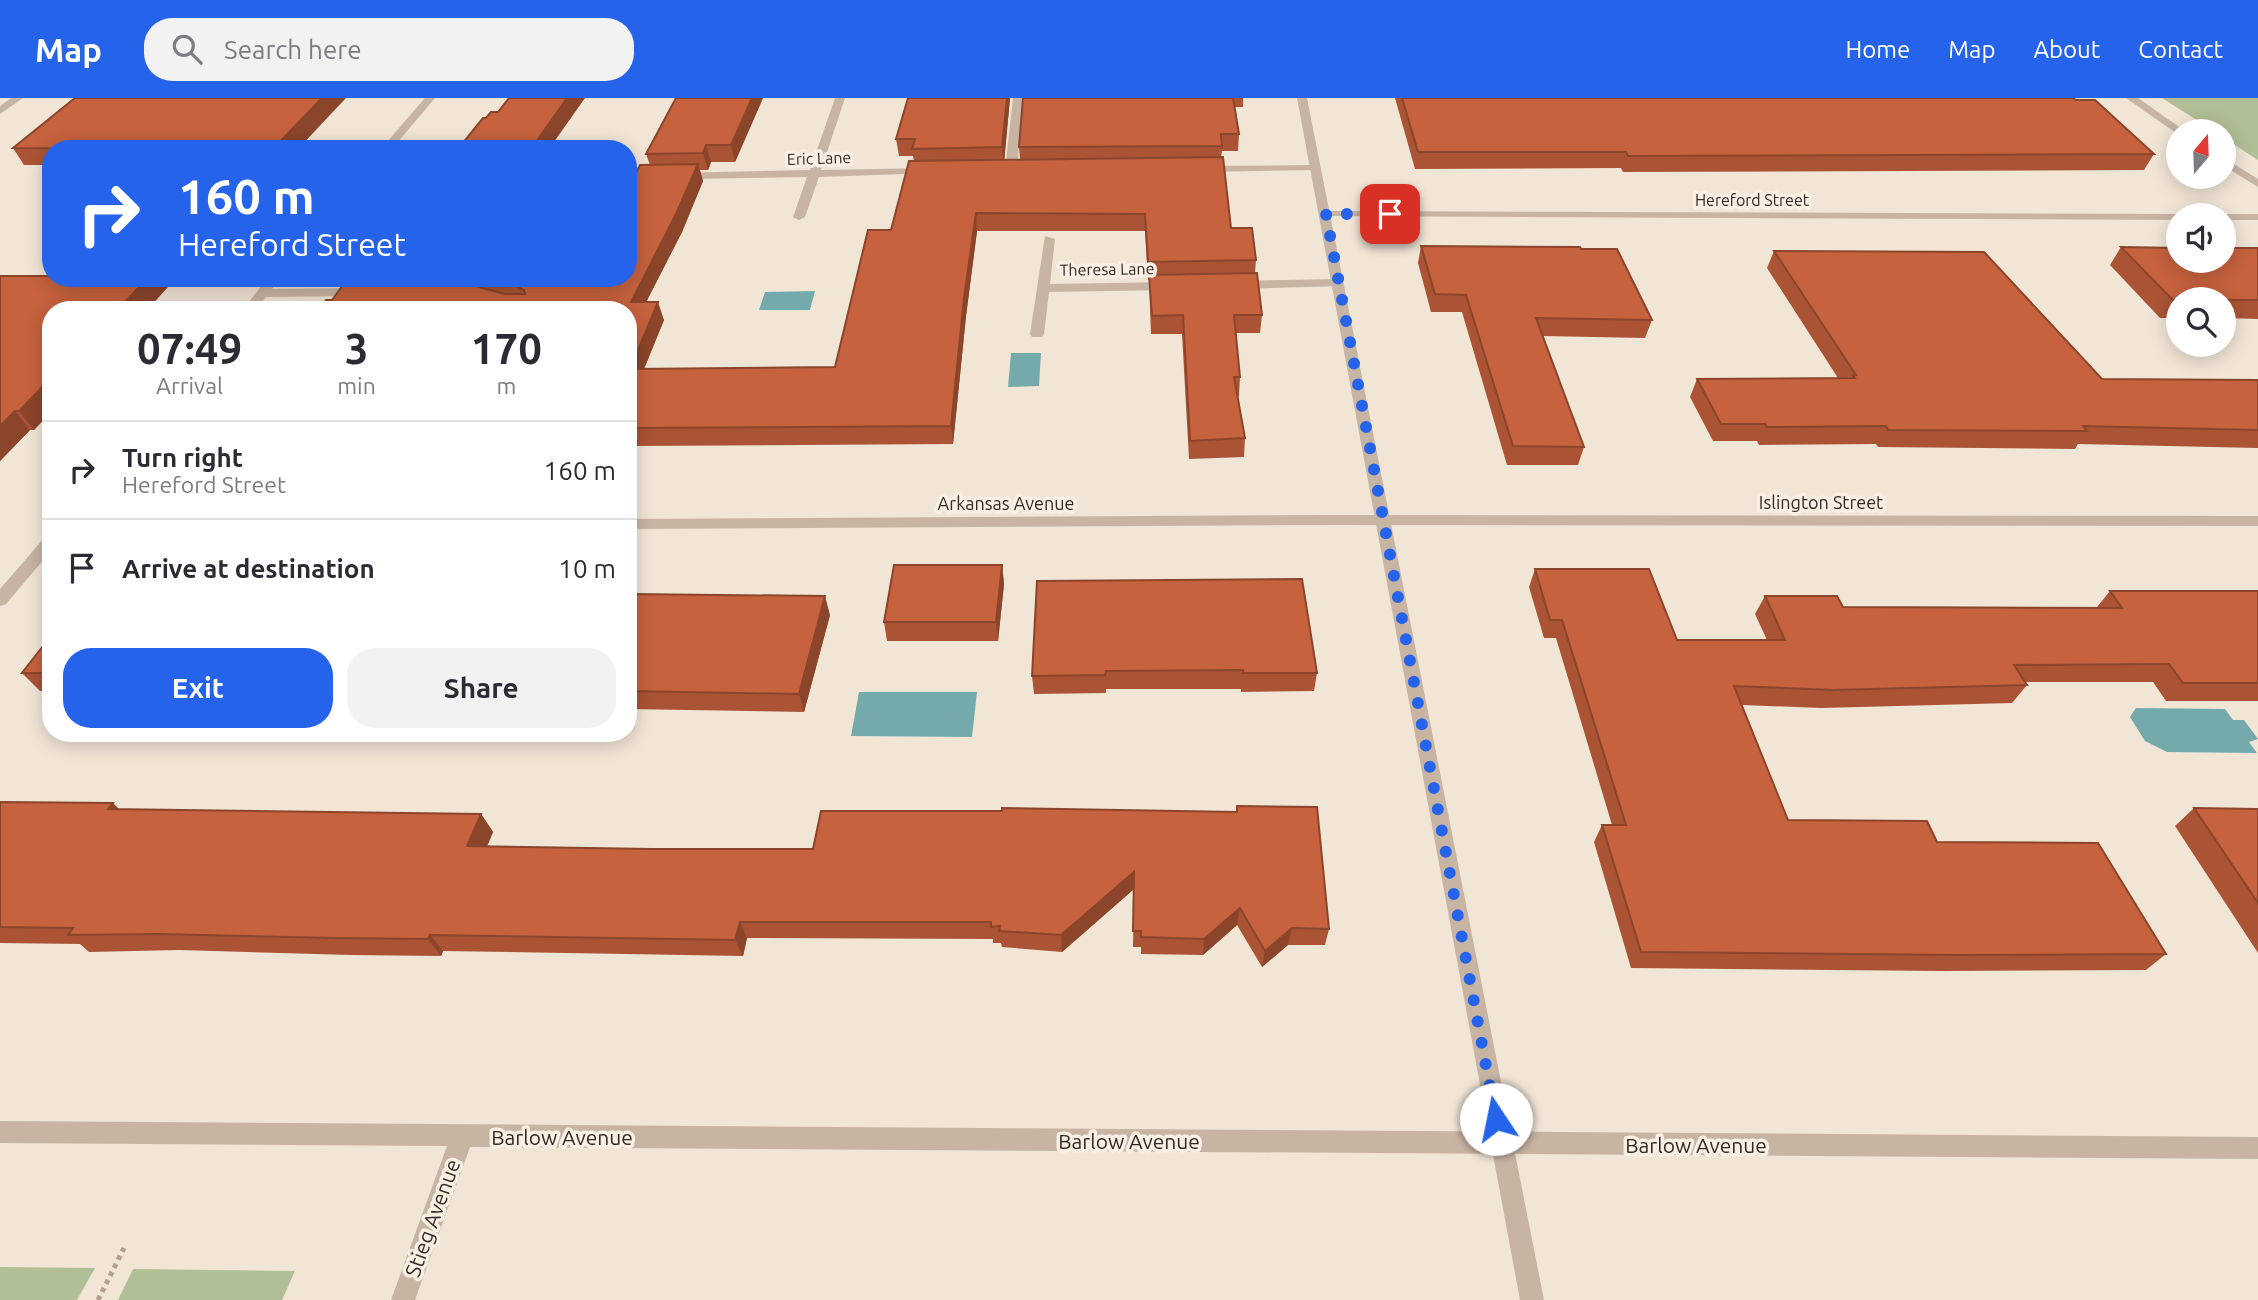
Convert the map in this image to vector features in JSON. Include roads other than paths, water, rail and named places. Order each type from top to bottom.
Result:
[{"type":"street","points":[[0,111],[18,98]]},
{"type":"street","points":[[394,140],[430,98]]},
{"type":"street","points":[[799,218],[840,98]]},
{"type":"street","points":[[1018,98],[1005,170],[1024,170]]},
{"type":"street","points":[[1302,98],[1532,1300]]},
{"type":"street","points":[[2131,98],[2166,122]]},
{"type":"street","points":[[1185,169],[1315,168]]},
{"type":"street","points":[[2236,169],[2258,184]]},
{"type":"street","name":"Eric Lane","points":[[637,177],[937,171]]},
{"type":"street","name":"Hereford Street","points":[[1326,214],[2166,217]]},
{"type":"street","points":[[2236,217],[2258,217]]},
{"type":"street","name":"Theresa Lane","points":[[1037,334],[1049,239]]},
{"type":"street","points":[[1219,285],[1339,284]]},
{"type":"street","name":"Theresa Lane","points":[[1043,288],[1178,286]]},
{"type":"street","points":[[255,301],[267,287]]},
{"type":"street","points":[[262,292],[371,292]]},
{"type":"street","name":"Islington Street","points":[[1383,520],[2258,522]]},
{"type":"street","name":"Arkansas Avenue","points":[[637,524],[1383,520]]},
{"type":"street","points":[[0,600],[42,551]]},
{"type":"street","name":"Barlow Avenue","points":[[0,1132],[2258,1148]]},
{"type":"street","name":"Stieg Avenue","points":[[402,1300],[462,1136]]},
{"type":"water","points":[[815,291],[810,310],[759,310],[765,292]]},
{"type":"water","points":[[1011,353],[1041,353],[1039,386],[1008,387]]},
{"type":"water","points":[[859,692],[977,692],[972,737],[851,736]]},
{"type":"water","points":[[2136,708],[2225,709],[2233,720],[2244,720],[2258,739],[2249,742],[2257,753],[2167,752],[2145,741],[2130,717]]}]
